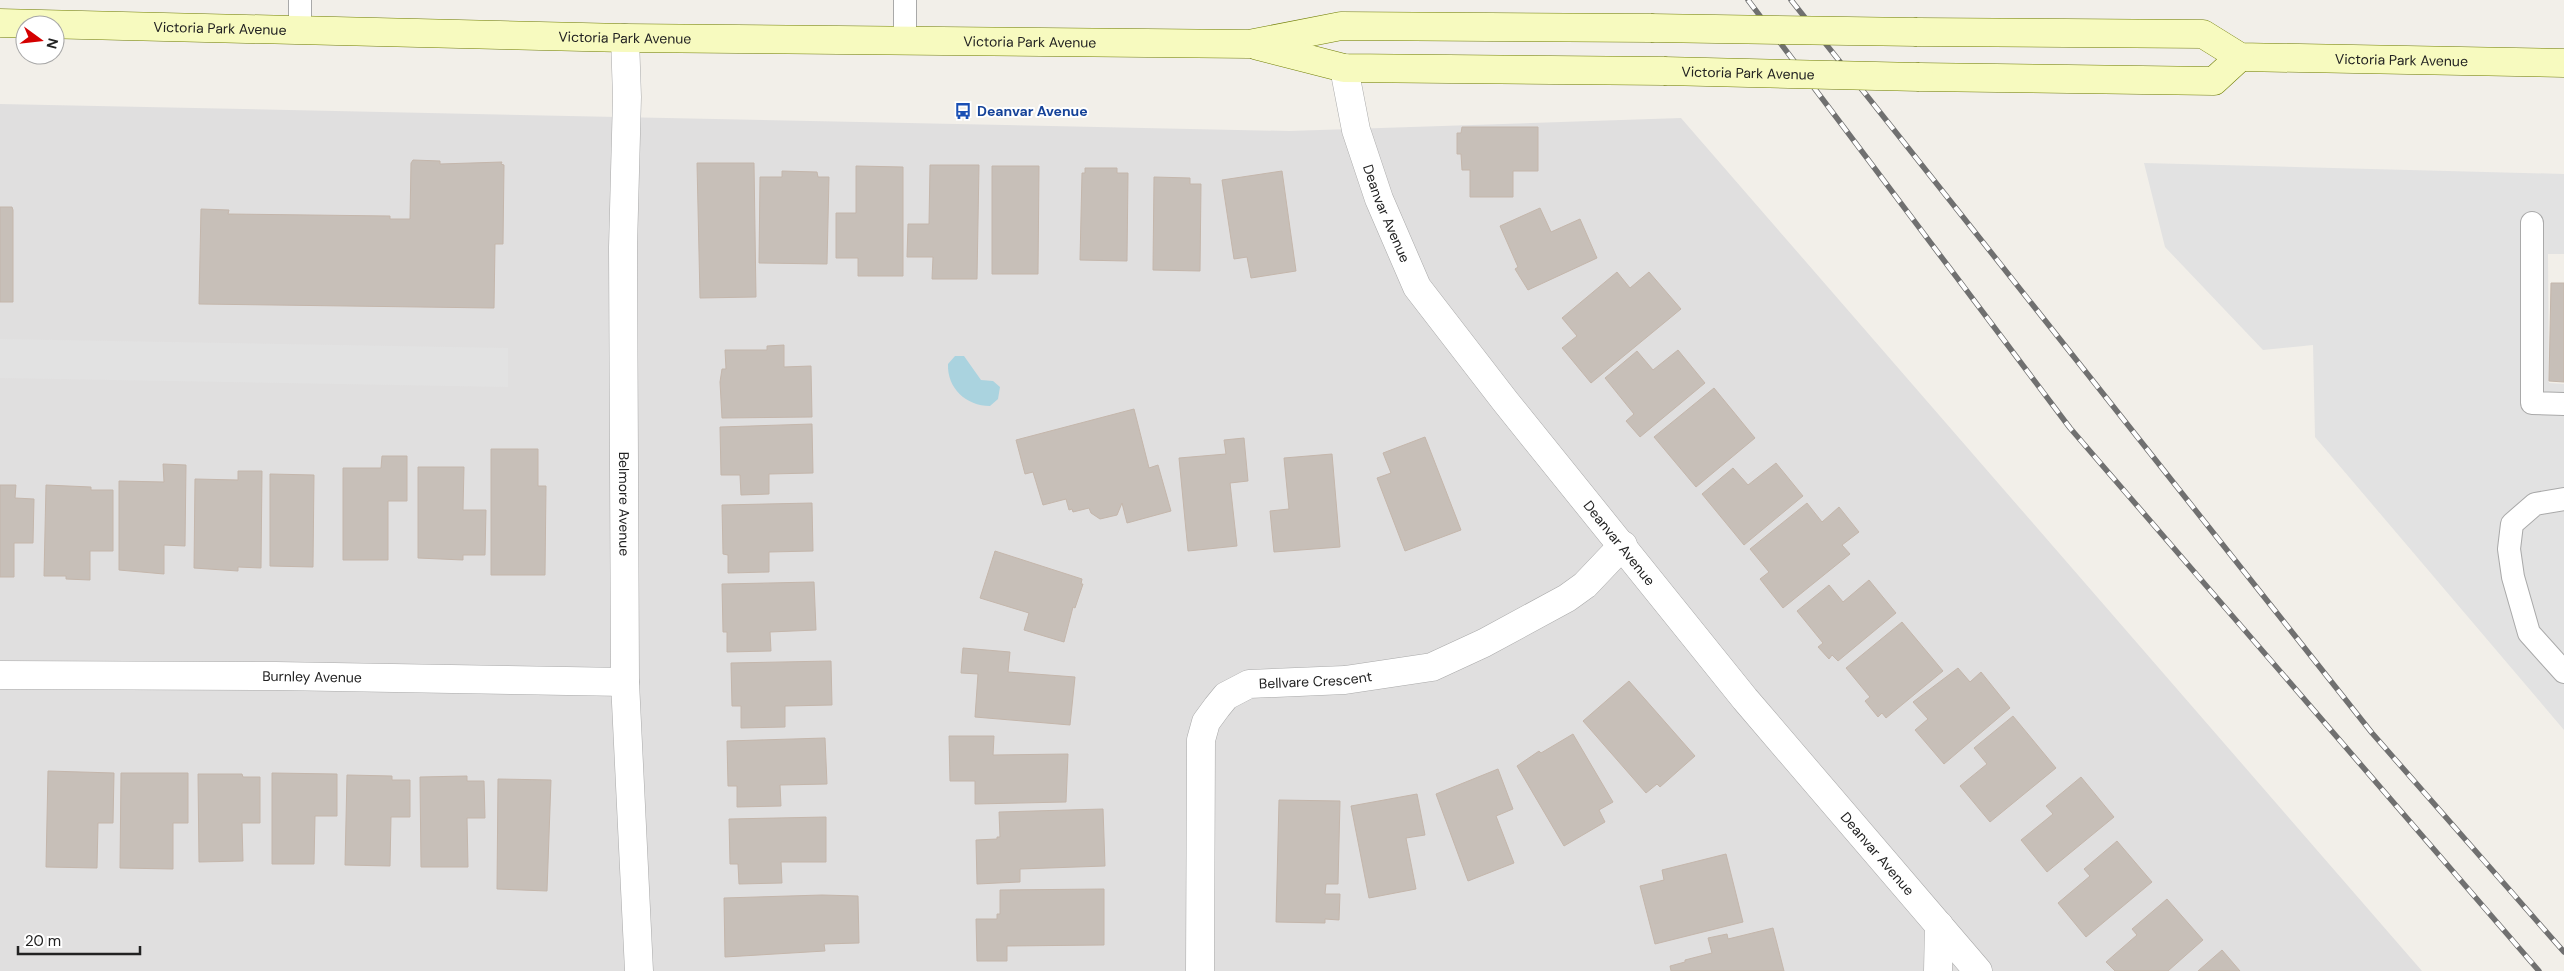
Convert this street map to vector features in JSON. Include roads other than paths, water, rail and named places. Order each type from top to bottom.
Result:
[{"type":"main road","name":"Victoria Park Avenue","points":[[0,23],[624,38],[1249,44],[1342,26],[2203,34],[2240,57],[2564,63]]},
{"type":"main road","name":"Victoria Park Avenue","points":[[1249,44],[1344,68],[1664,71],[2214,81],[2240,57]]},
{"type":"street","name":"Belmore Avenue","points":[[624,38],[627,97],[623,248],[625,682],[639,971]]},
{"type":"street","name":"Deanvar Avenue","points":[[1344,68],[1356,130],[1379,199],[1417,287],[1505,401],[1745,699],[1978,971]]},
{"type":"street","name":"Bellvare Crescent","points":[[1200,971],[1199,835],[1201,740],[1206,722],[1226,696],[1249,684],[1345,680],[1432,667],[1484,643],[1567,598],[1585,585],[1622,545]]},
{"type":"street","name":"Burnley Avenue","points":[[0,675],[276,676],[625,682]]},
{"type":"street","points":[[1938,971],[1939,925]]},
{"type":"lane","points":[[300,0],[300,31]]},
{"type":"lane","points":[[904,41],[905,0]]},
{"type":"lane","points":[[2532,223],[2532,403],[2564,404]]},
{"type":"lane","points":[[2564,499],[2535,504],[2512,524],[2509,548],[2513,577],[2529,633],[2564,672]]},
{"type":"water","points":[[955,356],[964,356],[981,380],[993,381],[1000,387],[998,399],[990,406],[973,403],[955,388],[951,381],[948,364]]},
{"type":"railway","points":[[1748,0],[2070,428],[2539,971]]},
{"type":"railway","points":[[1791,0],[2372,733],[2564,952]]},
{"type":"place","name":"Deanvar Avenue","points":[[963,111]]}]
